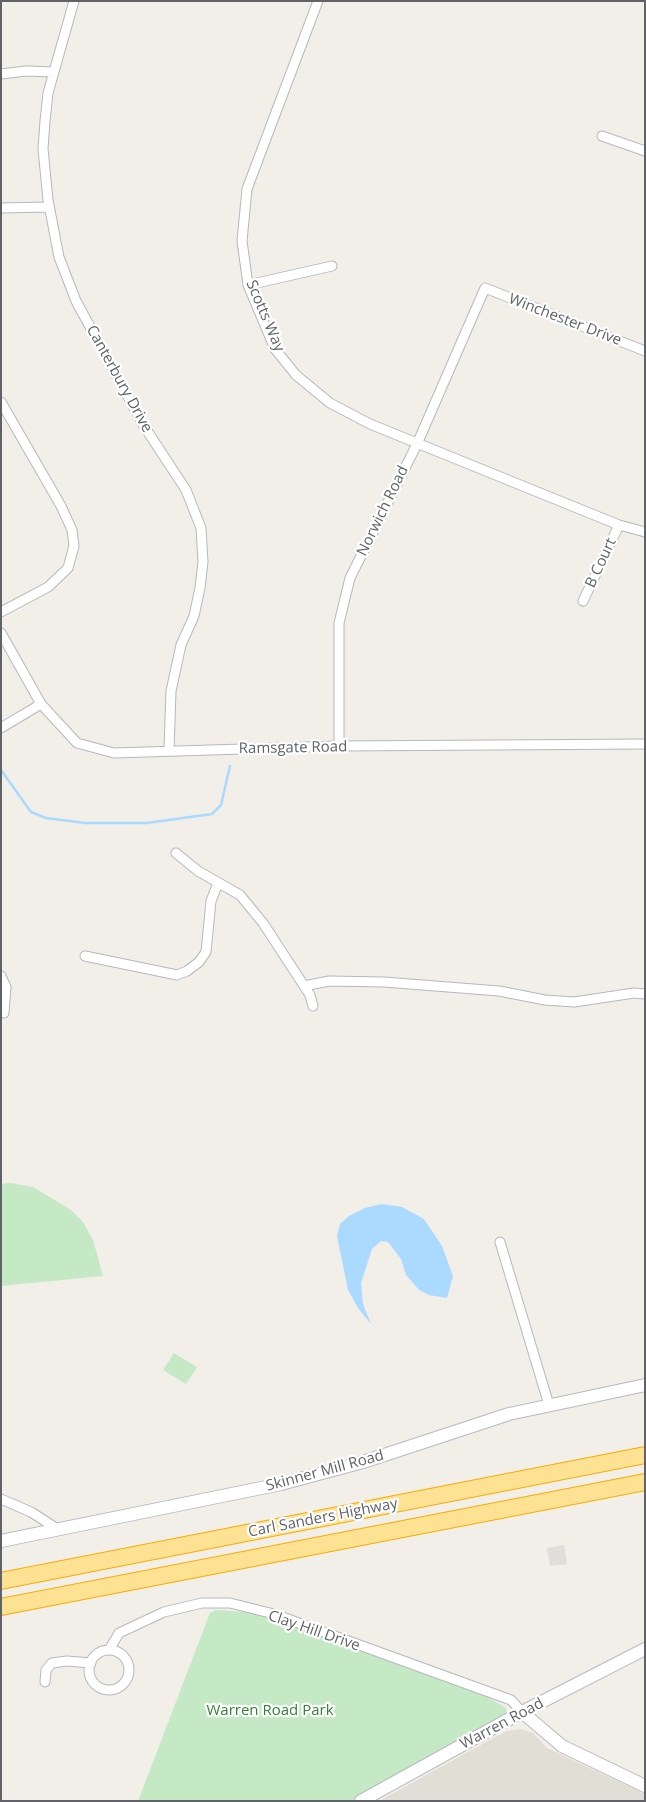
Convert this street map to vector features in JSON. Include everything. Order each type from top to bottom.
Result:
[{"type":"highway","name":"Carl Sanders Highway","points":[[1,1581],[645,1455]]},
{"type":"highway","name":"Carl Sanders Highway","points":[[1,1607],[645,1482]]},
{"type":"street","name":"Canterbury Drive","points":[[74,1],[48,93],[43,150],[49,207],[59,257],[76,301],[144,426],[186,490],[201,528],[202,562],[200,588],[194,616],[181,645],[172,691],[169,750]]},
{"type":"street","name":"Scotts Way","points":[[318,1],[248,189],[242,241],[248,285],[275,349],[296,374],[330,403],[370,424],[619,525],[645,532]]},
{"type":"street","points":[[1,74],[26,71],[54,72]]},
{"type":"street","points":[[602,136],[645,151]]},
{"type":"street","points":[[1,208],[49,207]]},
{"type":"street","points":[[248,285],[332,266]]},
{"type":"street","name":"Norwich Road","points":[[339,746],[338,623],[350,578],[417,444],[485,288]]},
{"type":"street","name":"Winchester Drive","points":[[485,288],[645,351]]},
{"type":"street","points":[[1,402],[61,506],[72,530],[74,546],[68,568],[48,587],[1,612]]},
{"type":"street","name":"B Court","points":[[583,601],[619,525]]},
{"type":"street","name":"Ramsgate Road","points":[[1,634],[41,704],[77,743],[114,752],[339,746],[645,744]]},
{"type":"street","points":[[1,728],[41,704]]},
{"type":"street","points":[[176,853],[183,860],[240,895],[263,923],[304,986],[313,1006]]},
{"type":"street","points":[[85,956],[177,975],[187,971],[199,962],[206,952],[211,900],[218,882]]},
{"type":"street","points":[[1,976],[6,987],[4,1013]]},
{"type":"street","points":[[304,986],[329,981],[384,982],[498,991],[545,1000],[574,1002],[634,993],[645,994]]},
{"type":"street","points":[[500,1242],[549,1405]]},
{"type":"street","name":"Skinner Mill Road","points":[[1,1541],[290,1482],[363,1462],[501,1417],[549,1405],[645,1386]]},
{"type":"street","points":[[1,1499],[31,1512],[59,1530]]},
{"type":"street","name":"Clay Hill Drive","points":[[91,1663],[99,1652],[109,1650],[115,1637],[123,1630],[164,1612],[202,1603],[230,1603],[274,1614],[511,1700],[522,1712]]},
{"type":"street","name":"Warren Road","points":[[361,1801],[522,1712],[645,1649]]},
{"type":"street","points":[[45,1682],[46,1670],[52,1663],[66,1661],[91,1663],[90,1676],[96,1684],[104,1689],[118,1687],[127,1679],[128,1664],[121,1654],[109,1650]]},
{"type":"street","points":[[522,1712],[562,1746],[645,1786]]},
{"type":"shaded area","points":[[564,1545],[567,1564],[550,1566],[547,1548]]},
{"type":"shaded area","points":[[521,1729],[533,1733],[547,1748],[645,1794],[645,1801],[379,1801],[506,1731]]},
{"type":"green space","points":[[11,1183],[33,1187],[71,1210],[83,1222],[93,1240],[103,1276],[1,1286],[1,1184]]},
{"type":"green space","points":[[174,1353],[197,1367],[186,1384],[163,1370]]},
{"type":"green space","name":"Warren Road Park","points":[[216,1610],[274,1614],[484,1695],[506,1708],[506,1714],[357,1801],[138,1801],[210,1613]]},
{"type":"water","points":[[382,1204],[402,1207],[424,1219],[442,1246],[453,1276],[447,1298],[429,1295],[419,1290],[406,1275],[401,1259],[388,1242],[381,1241],[372,1249],[361,1283],[363,1304],[371,1324],[358,1308],[348,1290],[337,1236],[340,1224],[349,1216],[365,1208]]},
{"type":"waterway","points":[[1,770],[31,812],[46,818],[85,823],[147,823],[212,814],[221,805],[230,766]]}]
